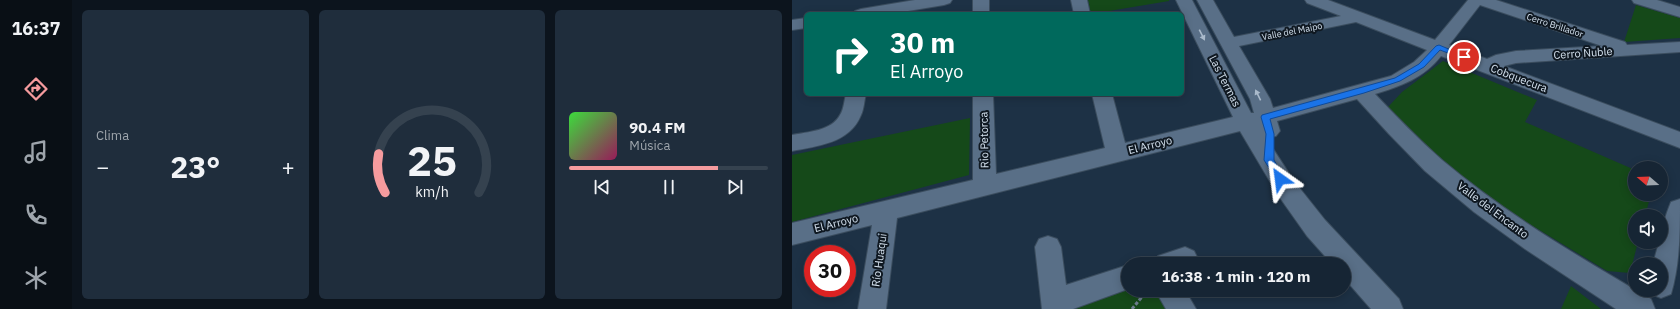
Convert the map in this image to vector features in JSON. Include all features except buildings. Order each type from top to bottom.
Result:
[{"type":"street","points":[[877,12],[944,0]]},
{"type":"street","points":[[981,0],[981,12]]},
{"type":"street","points":[[1079,0],[1082,12]]},
{"type":"street","name":"Las Termas","points":[[1184,0],[1255,119],[1269,160],[1286,188],[1316,228],[1389,309]]},
{"type":"street","name":"Las Termas","points":[[1205,0],[1260,99],[1255,119]]},
{"type":"street","name":"Cobquecura","points":[[1313,0],[1680,140]]},
{"type":"street","name":"El Arroyo","points":[[792,234],[1255,119],[1398,80],[1421,66],[1439,47],[1476,0]]},
{"type":"street","name":"Cerro Brillador","points":[[1480,0],[1629,50]]},
{"type":"street","points":[[1640,0],[1680,12]]},
{"type":"street","name":"Valle del Maipo","points":[[1228,43],[1348,20],[1355,15]]},
{"type":"street","points":[[792,25],[804,23]]},
{"type":"street","name":"Cerro Ñuble","points":[[1489,66],[1502,59],[1516,57],[1680,47]]},
{"type":"street","name":"Valle del Encanto","points":[[1361,91],[1391,124],[1434,165],[1500,218],[1559,259],[1641,309]]},
{"type":"street","points":[[792,143],[831,133],[843,128],[849,119],[855,96]]},
{"type":"street","name":"Rio Petorca","points":[[983,96],[985,186]]},
{"type":"street","points":[[1103,96],[1117,153]]},
{"type":"street","points":[[1668,257],[1680,209]]},
{"type":"street","name":"Río Huaqui","points":[[872,309],[886,211]]},
{"type":"street","points":[[1048,247],[1056,305],[1121,280]]},
{"type":"street","points":[[1174,297],[1182,309]]},
{"type":"street","points":[[1655,309],[1658,297]]},
{"type":"path","points":[[1132,309],[1142,297]]},
{"type":"green space","points":[[1088,0],[1169,0],[1103,12],[1091,12]]},
{"type":"green space","points":[[1636,5],[1680,18],[1680,38],[1624,42]]},
{"type":"green space","points":[[1443,61],[1537,100],[1525,122],[1628,167],[1628,201],[1649,201],[1647,209],[1628,209],[1628,249],[1636,249],[1634,257],[1628,257],[1628,273],[1607,271],[1503,208],[1470,183],[1397,123],[1388,107],[1402,92]]},
{"type":"green space","points":[[970,118],[969,175],[792,222],[792,155]]},
{"type":"green space","points":[[1571,286],[1601,309],[1561,309]]},
{"type":"green space","points":[[1121,287],[1121,297],[1164,297],[1172,309],[1077,309],[1075,301]]},
{"type":"route","points":[[1280,179],[1269,160],[1270,134],[1265,117],[1398,80],[1421,66],[1439,47],[1464,57]]}]
